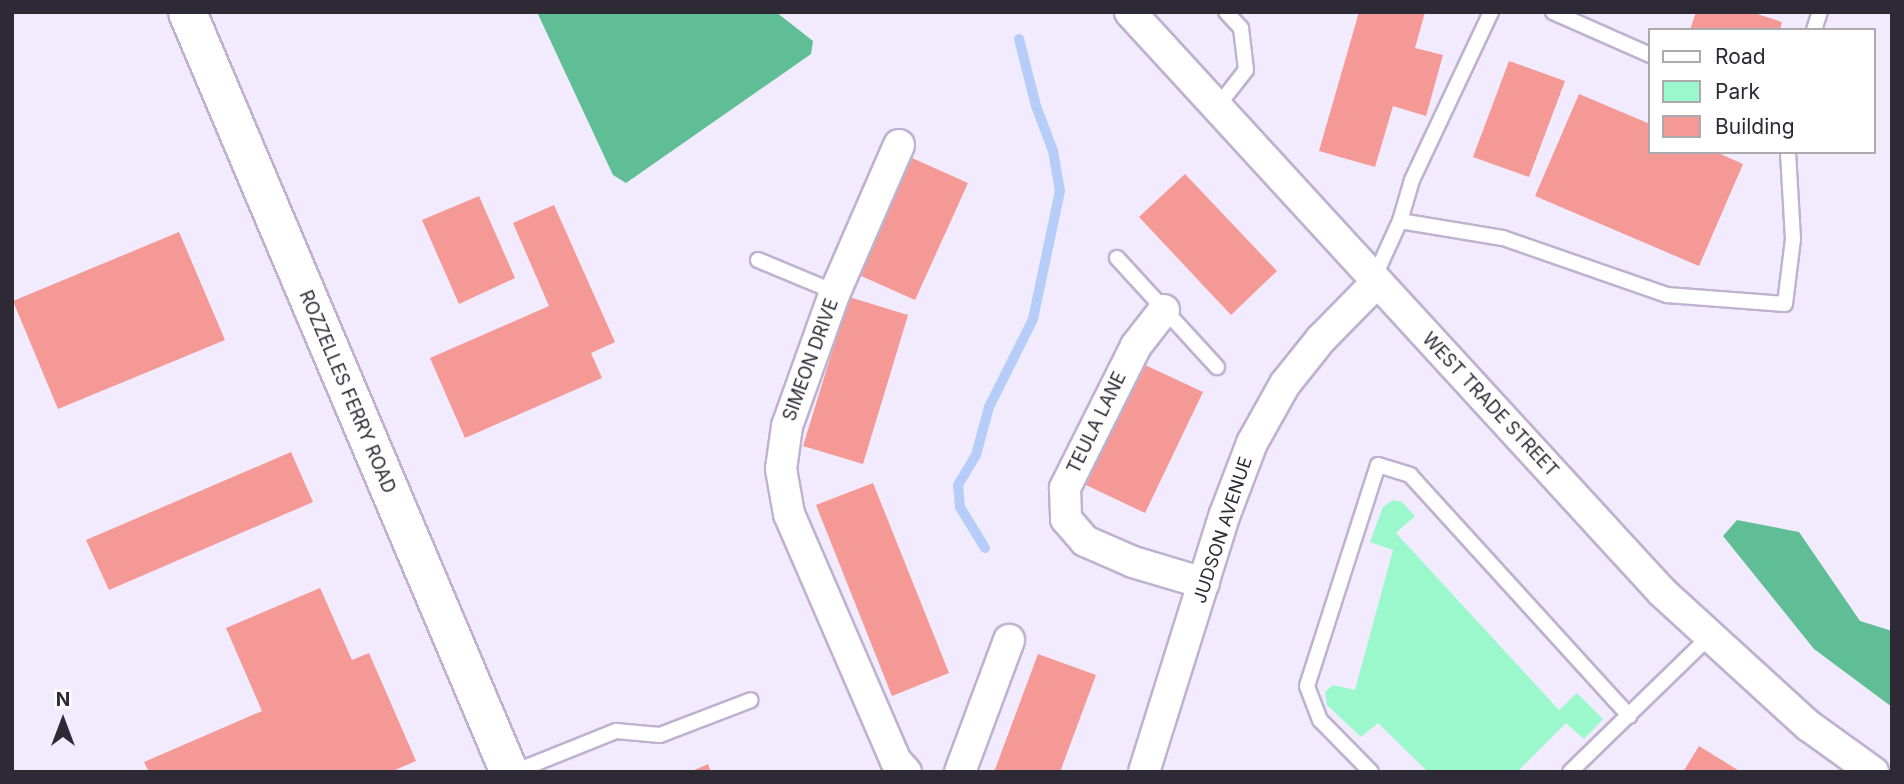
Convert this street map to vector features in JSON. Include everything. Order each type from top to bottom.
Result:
[{"type":"street","name":"ROZZELLES FERRY ROAD","points":[[187,12],[511,772]]},
{"type":"street","name":"WEST TRADE STREET","points":[[1130,12],[1708,638],[1809,726],[1873,772]]},
{"type":"street","name":"SIMEON DRIVE","points":[[899,145],[835,292],[787,426],[781,469],[789,514],[896,761],[906,772]]},
{"type":"street","name":"JUDSON AVENUE","points":[[1144,772],[1252,443],[1284,384],[1321,339],[1376,280]]},
{"type":"street","name":"TEULA LANE","points":[[1164,310],[1136,346],[1065,488],[1066,519],[1085,541],[1133,562],[1204,583]]},
{"type":"street","points":[[960,772],[1009,640]]},
{"type":"lane","points":[[1217,107],[1246,70],[1241,29],[1226,12]]},
{"type":"lane","points":[[1376,280],[1400,221],[1412,180],[1491,12]]},
{"type":"lane","points":[[1553,12],[1648,54]]},
{"type":"lane","points":[[1400,221],[1503,238],[1667,295],[1785,304],[1793,239],[1788,154]]},
{"type":"lane","points":[[1116,258],[1217,367]]},
{"type":"lane","points":[[758,260],[835,292]]},
{"type":"lane","points":[[1371,772],[1320,720],[1307,687],[1378,465],[1410,475],[1629,716]]},
{"type":"lane","points":[[1570,772],[1708,638]]},
{"type":"lane","points":[[511,772],[616,731],[660,735],[751,700]]},
{"type":"green space","points":[[537,12],[776,12],[813,41],[811,54],[626,183],[613,175]]},
{"type":"green space","points":[[1393,500],[1402,502],[1415,516],[1396,533],[1559,710],[1577,693],[1603,719],[1584,739],[1566,723],[1517,772],[1428,772],[1378,723],[1361,737],[1327,705],[1325,692],[1333,685],[1355,690],[1393,550],[1370,542],[1383,507]]},
{"type":"green space","points":[[1737,520],[1799,532],[1860,621],[1892,631],[1892,707],[1814,649],[1723,536]]},
{"type":"building","points":[[1359,12],[1425,12],[1415,48],[1443,55],[1426,116],[1393,106],[1375,167],[1319,151]]},
{"type":"building","points":[[1696,12],[1751,12],[1782,22],[1780,28],[1691,28]]},
{"type":"building","points":[[1509,61],[1565,81],[1529,177],[1473,157]]},
{"type":"building","points":[[1579,94],[1648,123],[1648,154],[1720,154],[1743,164],[1699,266],[1535,196]]},
{"type":"building","points":[[912,158],[968,183],[915,300],[859,275]]},
{"type":"building","points":[[1185,174],[1277,271],[1231,315],[1139,217]]},
{"type":"building","points":[[479,196],[515,278],[459,304],[422,220]]},
{"type":"building","points":[[554,205],[615,342],[591,353],[602,378],[465,438],[430,358],[549,306],[513,223]]},
{"type":"building","points":[[179,232],[225,340],[58,409],[13,301]]},
{"type":"building","points":[[849,297],[908,315],[863,464],[803,446]]},
{"type":"building","points":[[1143,364],[1203,392],[1145,513],[1086,485]]},
{"type":"building","points":[[291,452],[313,502],[109,590],[86,540]]},
{"type":"building","points":[[873,483],[949,673],[892,696],[816,505]]},
{"type":"building","points":[[320,588],[352,660],[369,653],[416,761],[390,772],[149,772],[144,762],[262,711],[226,628]]},
{"type":"building","points":[[1038,654],[1096,675],[1060,772],[994,772]]},
{"type":"building","points":[[1699,746],[1741,772],[1683,772]]},
{"type":"building","points":[[708,764],[711,772],[690,772]]},
{"type":"waterway","points":[[985,548],[960,507],[958,485],[976,455],[989,407],[1033,319],[1060,191],[1053,151],[1036,106],[1019,39]]}]
